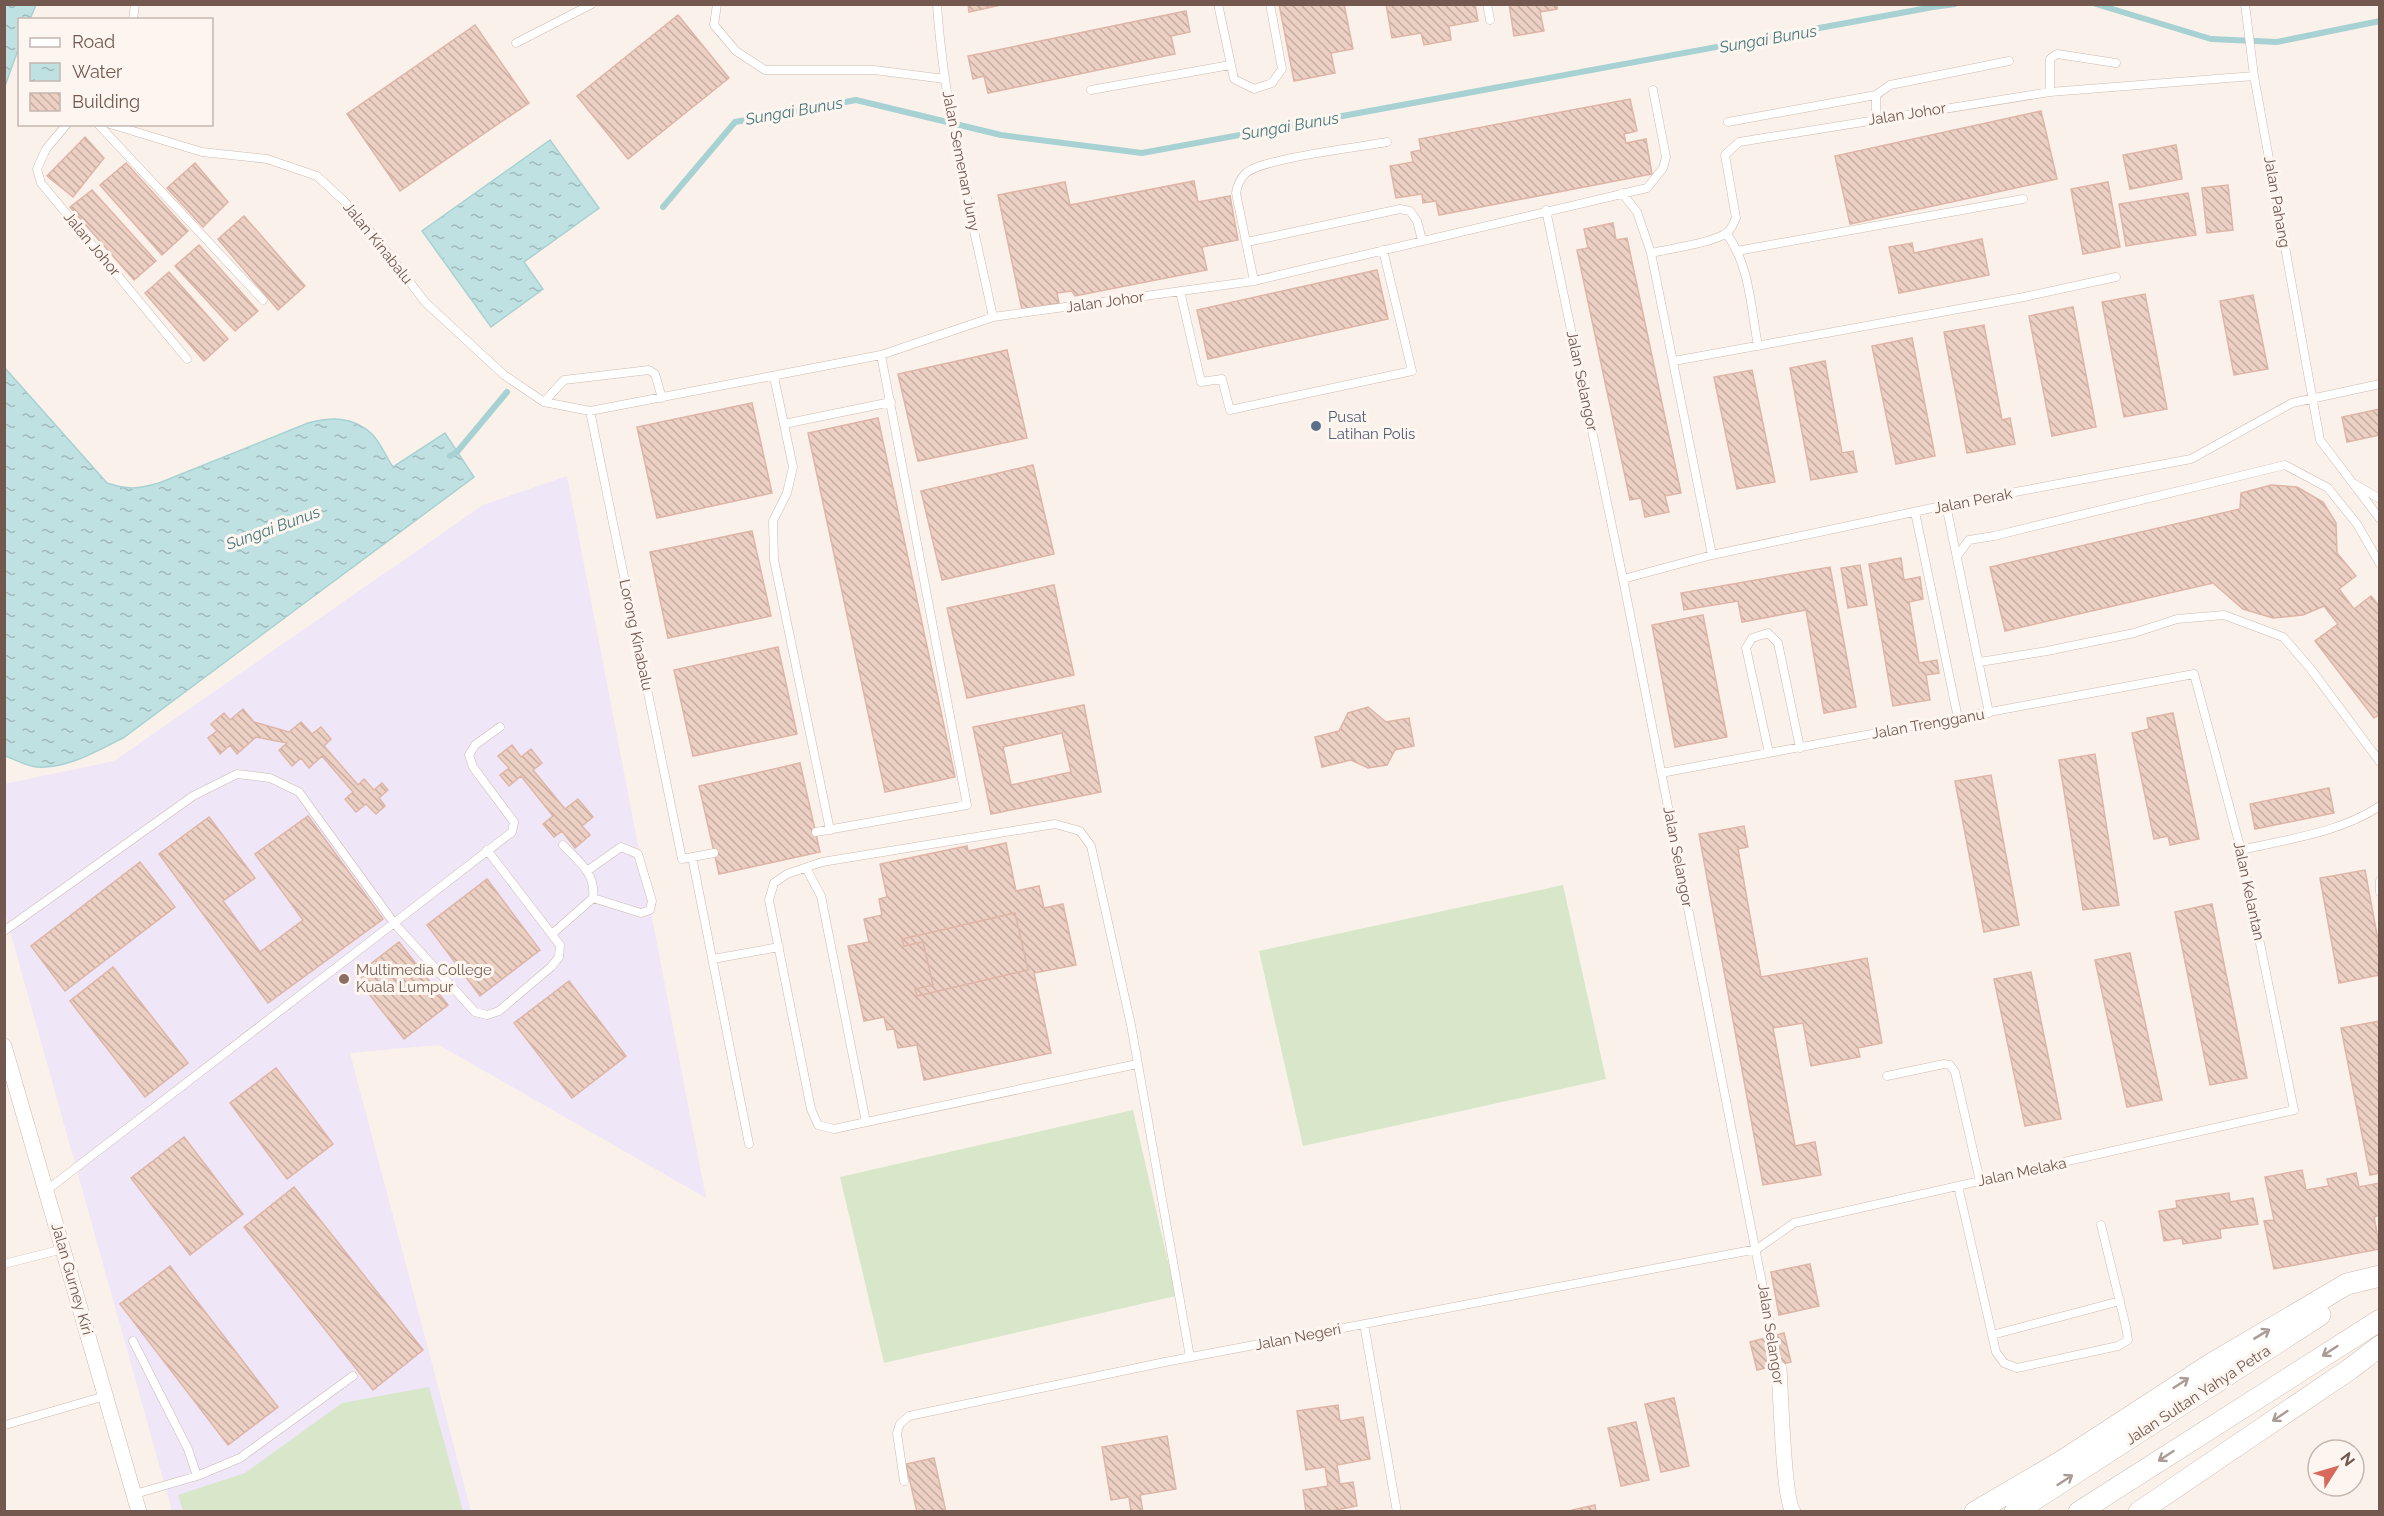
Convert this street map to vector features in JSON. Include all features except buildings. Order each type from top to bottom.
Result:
[{"type":"main road","points":[[1975,1512],[2062,1461],[2211,1364],[2347,1284],[2379,1276]]},
{"type":"main road","name":"Jalan Sultan Yahya Petra","points":[[2015,1512],[2379,1276]]},
{"type":"main road","points":[[2079,1512],[2379,1320]]},
{"type":"main road","points":[[2139,1512],[2350,1369],[2379,1346]]},
{"type":"street","name":"Jalan Gurney Kiri","points":[[4,1046],[139,1512]]},
{"type":"street","name":"Jalan Selangor","points":[[1779,1369],[1790,1510]]},
{"type":"lane","points":[[516,43],[592,4]]},
{"type":"lane","points":[[717,4],[714,25],[736,51],[765,70],[874,70],[945,79]]},
{"type":"lane","name":"Jalan Semenan Juny","points":[[937,4],[940,56],[993,317]]},
{"type":"lane","points":[[1218,4],[1234,79],[1254,89],[1272,83],[1282,69],[1270,4]]},
{"type":"lane","points":[[1487,4],[1490,20]]},
{"type":"lane","name":"Jalan Pahang","points":[[2245,4],[2254,76],[2319,440],[2379,519]]},
{"type":"lane","points":[[2050,92],[2050,59],[2057,54],[2116,63]]},
{"type":"lane","points":[[1728,122],[1876,96],[1890,86],[2009,61]]},
{"type":"lane","points":[[1090,90],[1230,65]]},
{"type":"lane","name":"Jalan Johor","points":[[1726,233],[1736,218],[1725,155],[1739,142],[1876,118],[2050,92],[2254,76]]},
{"type":"lane","name":"Jalan Johor","points":[[590,411],[881,355],[993,317],[1254,281],[1546,210],[1647,188],[1663,168],[1666,157],[1653,90]]},
{"type":"lane","points":[[1876,96],[1876,118]]},
{"type":"lane","name":"Jalan Johor","points":[[65,126],[46,149],[37,169],[41,183],[187,359]]},
{"type":"lane","points":[[100,126],[263,300]]},
{"type":"lane","name":"Jalan Kinabalu","points":[[134,129],[202,152],[267,159],[317,176],[344,201],[381,244],[425,302],[504,375],[544,402],[590,411]]},
{"type":"lane","points":[[1254,281],[1236,193],[1246,173],[1275,162],[1387,142]]},
{"type":"lane","points":[[1622,194],[1637,212],[1651,253],[1712,555]]},
{"type":"lane","points":[[1737,251],[2023,199]]},
{"type":"lane","points":[[1247,242],[1400,209],[1410,211],[1417,221],[1422,240]]},
{"type":"lane","name":"Jalan Selangor","points":[[1546,210],[1623,579],[1779,1369]]},
{"type":"lane","points":[[1651,253],[1726,233],[1744,267],[1758,346]]},
{"type":"lane","points":[[1180,291],[1202,382],[1222,379],[1230,410],[1412,371],[1383,250]]},
{"type":"lane","points":[[1674,361],[2024,297],[2116,277]]},
{"type":"lane","points":[[816,832],[967,805],[881,355]]},
{"type":"lane","points":[[544,402],[564,381],[572,378],[649,370],[655,374],[662,398]]},
{"type":"lane","points":[[774,377],[793,467],[787,493],[773,521],[774,560],[830,830]]},
{"type":"lane","points":[[2313,399],[2379,384]]},
{"type":"lane","name":"Jalan Perak","points":[[1623,579],[1712,555],[1915,512],[2191,459],[2292,403],[2313,399]]},
{"type":"lane","points":[[784,424],[891,402]]},
{"type":"lane","name":"Lorong Kinabalu","points":[[590,411],[682,860],[692,857]]},
{"type":"lane","points":[[1957,556],[1969,540],[1994,536],[2285,465],[2328,488],[2357,524],[2379,564]]},
{"type":"lane","points":[[2351,481],[2379,499]]},
{"type":"lane","points":[[1946,506],[1989,712]]},
{"type":"lane","points":[[1915,512],[1958,718]]},
{"type":"lane","points":[[1980,662],[2134,633],[2177,619],[2224,615],[2283,637],[2310,668],[2379,761]]},
{"type":"lane","points":[[1769,753],[1746,648],[1752,638],[1768,633],[1778,643],[1800,747]]},
{"type":"lane","name":"Jalan Trengganu","points":[[1661,774],[2194,674]]},
{"type":"lane","name":"Jalan Kelantan","points":[[2194,674],[2241,850],[2294,1110]]},
{"type":"lane","points":[[46,1190],[512,832],[514,822],[473,766],[470,756],[475,745],[500,727]]},
{"type":"lane","points":[[4,931],[193,796],[237,774],[270,777],[299,792],[394,922],[476,1012],[487,1015],[499,1011],[551,967],[559,957],[560,945],[487,850]]},
{"type":"lane","points":[[2241,850],[2333,828],[2361,819],[2379,806]]},
{"type":"lane","points":[[1137,1064],[834,1129],[818,1125],[811,1109],[769,900],[774,883],[788,874],[822,862],[1055,824],[1080,831],[1091,846],[1131,1024],[1190,1357]]},
{"type":"lane","points":[[552,934],[593,898],[594,885],[586,871],[563,845]]},
{"type":"lane","points":[[586,871],[621,847],[630,848],[638,854],[652,901],[650,910],[641,913],[593,898]]},
{"type":"lane","points":[[714,853],[692,857],[749,1144]]},
{"type":"lane","points":[[806,867],[821,896],[866,1122]]},
{"type":"lane","points":[[2379,881],[2379,892]]},
{"type":"lane","points":[[713,960],[779,947]]},
{"type":"lane","points":[[1887,1076],[1944,1064],[1950,1065],[1955,1072],[1980,1181]]},
{"type":"lane","name":"Jalan Melaka","points":[[1756,1249],[1794,1223],[2294,1110]]},
{"type":"lane","points":[[1958,1185],[1996,1352],[2004,1363],[2017,1368],[2118,1346],[2128,1340],[2101,1225]]},
{"type":"lane","points":[[4,1264],[63,1249]]},
{"type":"lane","name":"Jalan Negeri","points":[[904,1481],[897,1433],[900,1424],[909,1416],[1190,1357],[1756,1249]]},
{"type":"lane","points":[[1992,1335],[2120,1301]]},
{"type":"lane","points":[[1364,1324],[1397,1512]]},
{"type":"lane","points":[[134,1341],[189,1449],[198,1476]]},
{"type":"lane","points":[[135,1494],[198,1476],[240,1458],[353,1376]]},
{"type":"lane","points":[[5,1425],[105,1396]]},
{"type":"shaded area","name":"Multimedia College Kuala Lumpur","points":[[567,476],[706,1198],[439,1045],[350,1053],[471,1511],[172,1511],[5,913],[4,784],[114,761],[483,505]]},
{"type":"green space","points":[[1563,885],[1606,1079],[1303,1146],[1259,951]]},
{"type":"green space","points":[[1133,1110],[1176,1296],[884,1363],[840,1177]]},
{"type":"green space","points":[[429,1387],[463,1511],[183,1511],[178,1495],[245,1473],[342,1403]]},
{"type":"water","points":[[5,4],[36,5],[30,18],[18,18],[18,50],[5,86]]},
{"type":"water","points":[[550,140],[599,208],[524,262],[543,289],[491,327],[422,231]]},
{"type":"water","points":[[4,367],[107,483],[114,485],[133,488],[159,483],[308,423],[333,419],[349,421],[365,428],[378,442],[393,467],[445,433],[474,477],[123,738],[59,765],[37,767],[24,764],[5,756]]},
{"type":"waterway","name":"Sungai Bunus","points":[[663,207],[735,122],[856,100],[1001,135],[1142,153],[1955,4]]},
{"type":"waterway","name":"Sungai Bunus","points":[[2096,4],[2211,39],[2277,42],[2380,21]]},
{"type":"waterway","name":"Sungai Bunus","points":[[450,456],[457,452],[507,392]]},
{"type":"place","name":"Pusat Latihan Polis","points":[[1316,426]]},
{"type":"place","name":"Multimedia College Kuala Lumpur","points":[[344,979]]}]
